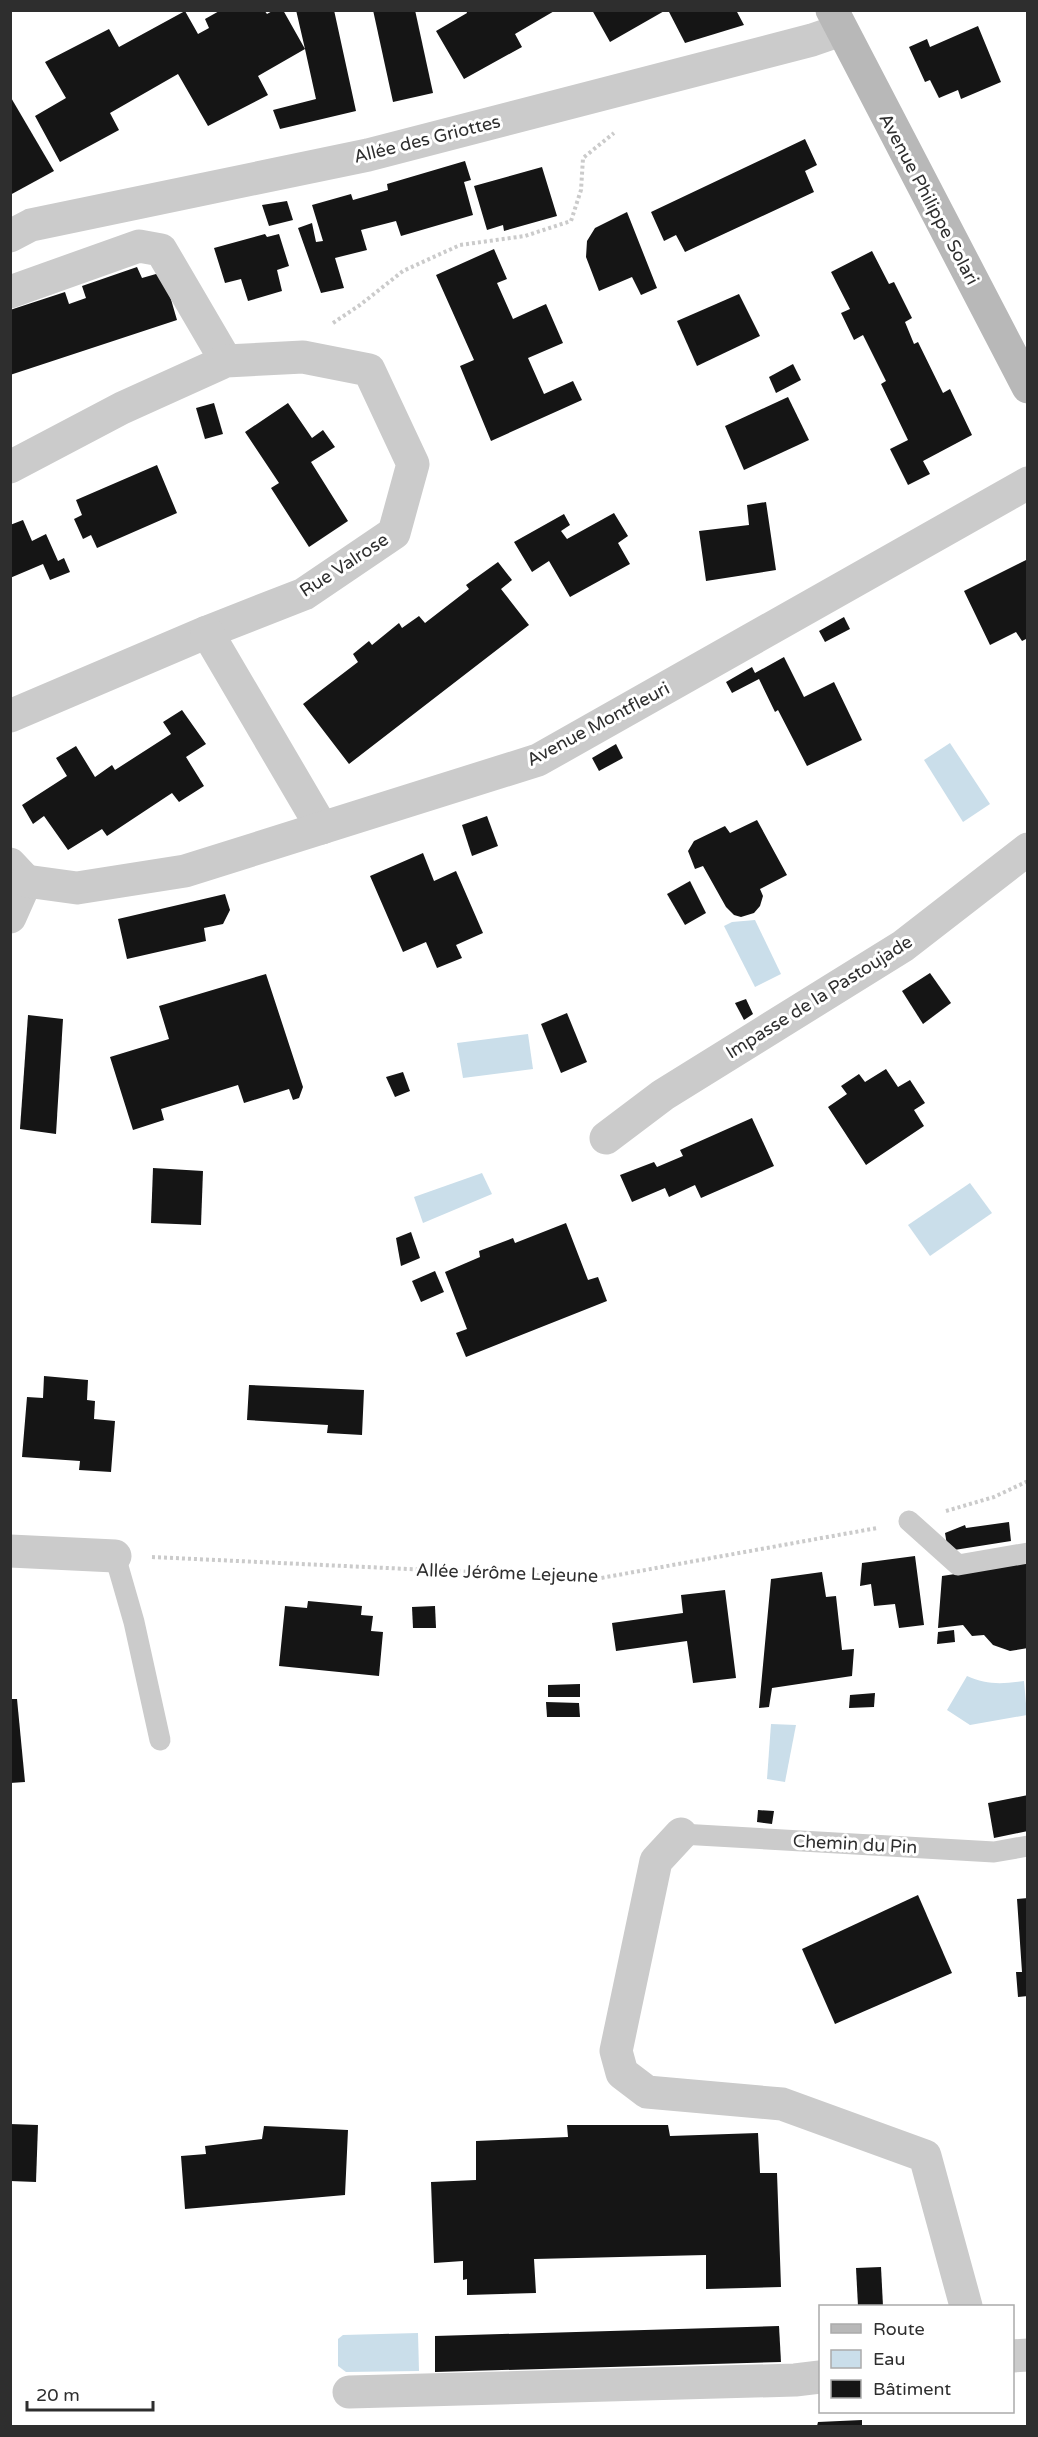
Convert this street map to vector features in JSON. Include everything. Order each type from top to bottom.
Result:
[{"type":"main road","name":"Avenue Philippe Solari","points":[[836,20],[1028,387]]},
{"type":"street","name":"Allée des Griottes","points":[[10,236],[31,225],[368,155],[812,40],[836,20]]},
{"type":"street","points":[[10,292],[139,246],[161,250],[226,361]]},
{"type":"street","name":"Rue Valrose","points":[[10,467],[122,408],[226,361],[303,357],[369,370],[413,464],[394,533],[304,594],[207,632],[10,716]]},
{"type":"street","name":"Avenue Montfleuri","points":[[18,872],[77,888],[185,871],[538,760],[1028,483]]},
{"type":"street","points":[[207,632],[322,828]]},
{"type":"street","name":"Impasse de la Pastoujade","points":[[606,1138],[663,1095],[903,946],[1028,849]]},
{"type":"street","points":[[10,917],[18,872]]},
{"type":"street","points":[[10,1551],[115,1556]]},
{"type":"street","points":[[681,1834],[656,1861],[616,2051],[622,2073],[647,2092],[782,2104],[925,2156],[965,2305]]},
{"type":"street","points":[[349,2392],[795,2380],[819,2377]]},
{"type":"lane","points":[[909,1521],[958,1565],[1028,1553]]},
{"type":"lane","points":[[115,1556],[134,1622],[159,1740]]},
{"type":"lane","name":"Chemin du Pin","points":[[681,1834],[994,1852],[1028,1846]]},
{"type":"path","points":[[294,358],[321,332],[403,271],[460,245],[525,236],[571,221],[581,190],[583,158],[615,132]]},
{"type":"path","name":"Allée Jérôme Lejeune","points":[[115,1556],[601,1578],[909,1521],[994,1497],[1028,1481]]},
{"type":"water","points":[[950,743],[990,804],[963,822],[924,760]]},
{"type":"water","points":[[755,920],[781,974],[755,987],[724,926],[732,922]]},
{"type":"water","points":[[528,1034],[533,1069],[463,1078],[457,1043]]},
{"type":"water","points":[[482,1173],[492,1194],[423,1223],[414,1197]]},
{"type":"water","points":[[970,1183],[992,1213],[930,1256],[908,1225]]},
{"type":"water","points":[[967,1676],[995,1683],[1024,1681],[1027,1715],[970,1725],[947,1710]]},
{"type":"water","points":[[771,1724],[796,1725],[785,1782],[767,1779]]},
{"type":"water","points":[[418,2333],[419,2371],[346,2372],[338,2366],[338,2339],[343,2335]]},
{"type":"building","points":[[221,10],[264,10],[267,14],[274,10],[283,10],[305,49],[258,76],[268,95],[208,126],[178,74],[110,113],[119,130],[60,162],[35,116],[66,98],[45,62],[109,29],[119,47],[185,11],[198,34],[209,28],[205,19]]},
{"type":"building","points":[[296,10],[334,10],[356,111],[280,129],[273,110],[316,99]]},
{"type":"building","points":[[373,10],[415,10],[433,93],[393,102]]},
{"type":"building","points":[[466,10],[556,10],[515,34],[522,47],[464,79],[436,31],[467,13]]},
{"type":"building","points":[[592,10],[666,10],[610,42]]},
{"type":"building","points":[[668,10],[736,10],[744,25],[685,43]]},
{"type":"building","points":[[978,26],[1001,82],[961,99],[958,90],[939,98],[930,80],[925,82],[909,47],[927,39],[930,47]]},
{"type":"building","points":[[10,96],[54,171],[10,195]]},
{"type":"building","points":[[805,139],[817,165],[805,171],[814,192],[685,252],[676,235],[664,241],[651,212]]},
{"type":"building","points":[[465,161],[471,180],[464,182],[473,215],[401,236],[396,221],[361,230],[367,250],[335,258],[344,288],[321,293],[298,228],[312,223],[316,242],[323,241],[312,205],[351,194],[353,200],[388,190],[387,184]]},
{"type":"building","points":[[542,167],[557,216],[504,231],[503,225],[487,230],[474,186]]},
{"type":"building","points":[[287,201],[293,220],[269,226],[262,205]]},
{"type":"building","points":[[627,212],[657,288],[641,295],[632,277],[599,291],[586,257],[587,241],[595,228]]},
{"type":"building","points":[[265,234],[267,237],[279,234],[289,266],[277,270],[282,291],[248,301],[241,279],[225,283],[214,248]]},
{"type":"building","points":[[494,249],[507,279],[497,283],[513,319],[546,304],[563,343],[528,358],[544,394],[573,381],[582,400],[491,441],[460,366],[474,360],[436,275]]},
{"type":"building","points":[[872,251],[889,284],[894,282],[912,318],[905,322],[914,344],[918,342],[943,393],[950,389],[972,435],[923,461],[930,474],[908,485],[890,449],[908,440],[881,384],[886,381],[863,335],[854,340],[841,313],[850,309],[831,272]]},
{"type":"building","points":[[137,267],[142,278],[163,272],[177,320],[10,375],[10,310],[65,292],[69,304],[86,298],[82,286]]},
{"type":"building","points":[[739,294],[760,336],[697,366],[677,321]]},
{"type":"building","points":[[793,364],[801,380],[776,393],[769,377]]},
{"type":"building","points":[[788,397],[809,440],[744,470],[725,426]]},
{"type":"building","points":[[214,403],[223,434],[205,439],[196,408]]},
{"type":"building","points":[[288,403],[312,438],[323,430],[335,447],[311,462],[348,521],[309,547],[271,488],[279,483],[245,432]]},
{"type":"building","points":[[157,465],[177,513],[97,548],[91,535],[83,539],[74,519],[82,515],[76,500]]},
{"type":"building","points":[[766,502],[776,570],[706,581],[699,531],[749,525],[747,505]]},
{"type":"building","points":[[614,513],[628,536],[618,543],[630,564],[570,597],[549,561],[532,572],[514,542],[564,514],[570,525],[561,531],[567,539]]},
{"type":"building","points":[[23,520],[32,541],[46,534],[58,561],[64,558],[70,572],[50,580],[43,564],[10,578],[10,525]]},
{"type":"building","points":[[1028,559],[1028,638],[1022,641],[1016,632],[990,645],[964,591]]},
{"type":"building","points":[[498,562],[512,580],[501,589],[529,625],[349,764],[303,704],[358,662],[353,654],[369,641],[372,645],[399,623],[402,628],[419,616],[425,623],[469,589],[466,585]]},
{"type":"building","points":[[844,617],[850,629],[825,642],[819,631]]},
{"type":"building","points":[[784,657],[804,697],[834,682],[862,740],[807,766],[778,710],[775,712],[759,679],[732,693],[726,682],[752,667],[755,673]]},
{"type":"building","points":[[182,710],[206,744],[186,757],[204,786],[179,802],[172,793],[107,836],[102,829],[68,850],[44,816],[33,824],[22,805],[67,776],[56,758],[76,746],[95,777],[112,765],[115,770],[171,734],[163,722]]},
{"type":"building","points":[[616,744],[623,758],[599,771],[592,758]]},
{"type":"building","points":[[487,816],[498,846],[472,856],[462,825]]},
{"type":"building","points":[[757,820],[787,875],[760,889],[763,896],[760,906],[754,913],[741,917],[734,915],[726,907],[703,866],[695,869],[688,851],[694,841],[725,826],[730,833]]},
{"type":"building","points":[[423,853],[434,881],[456,871],[483,933],[456,945],[462,958],[437,968],[426,942],[403,952],[370,876]]},
{"type":"building","points":[[690,881],[706,913],[685,925],[667,894]]},
{"type":"building","points":[[225,894],[230,910],[223,924],[204,928],[206,941],[127,959],[118,919]]},
{"type":"building","points":[[930,973],[951,1003],[923,1024],[902,991]]},
{"type":"building","points":[[266,974],[303,1087],[299,1098],[293,1100],[289,1089],[244,1103],[238,1085],[161,1109],[164,1120],[133,1130],[110,1057],[169,1039],[159,1006]]},
{"type":"building","points":[[746,999],[753,1014],[744,1020],[735,1003]]},
{"type":"building","points":[[567,1013],[587,1062],[561,1073],[541,1024]]},
{"type":"building","points":[[28,1015],[63,1019],[56,1134],[20,1129]]},
{"type":"building","points":[[886,1069],[898,1087],[910,1080],[925,1103],[914,1110],[924,1126],[866,1165],[828,1107],[847,1094],[841,1086],[859,1074],[865,1082]]},
{"type":"building","points":[[403,1072],[410,1091],[395,1097],[386,1077]]},
{"type":"building","points":[[752,1118],[774,1166],[701,1198],[695,1185],[669,1197],[665,1188],[632,1202],[620,1175],[654,1162],[657,1167],[683,1156],[680,1150]]},
{"type":"building","points":[[153,1168],[203,1171],[201,1225],[151,1223]]},
{"type":"building","points":[[566,1223],[588,1280],[598,1277],[607,1301],[466,1357],[456,1333],[467,1329],[445,1272],[480,1257],[479,1251],[513,1238],[515,1243]]},
{"type":"building","points":[[411,1232],[420,1258],[401,1266],[396,1238]]},
{"type":"building","points":[[435,1271],[444,1292],[421,1302],[412,1281]]},
{"type":"building","points":[[44,1376],[88,1380],[87,1400],[95,1401],[94,1419],[115,1421],[111,1472],[79,1470],[80,1461],[22,1457],[27,1397],[43,1398]]},
{"type":"building","points":[[249,1385],[364,1390],[362,1435],[327,1433],[328,1425],[247,1420]]},
{"type":"building","points":[[1009,1522],[1011,1541],[948,1551],[945,1533],[965,1525],[966,1528]]},
{"type":"building","points":[[915,1556],[924,1625],[899,1628],[895,1604],[874,1606],[871,1584],[860,1586],[862,1563]]},
{"type":"building","points":[[1028,1563],[1028,1648],[1010,1651],[993,1645],[984,1635],[972,1636],[963,1625],[938,1628],[942,1576]]},
{"type":"building","points":[[822,1572],[826,1597],[836,1596],[842,1650],[854,1649],[852,1676],[772,1688],[769,1707],[759,1708],[771,1579]]},
{"type":"building","points":[[725,1590],[736,1678],[693,1683],[687,1641],[616,1651],[612,1623],[683,1613],[681,1595]]},
{"type":"building","points":[[308,1601],[362,1606],[361,1615],[373,1616],[371,1631],[383,1632],[379,1676],[279,1666],[285,1606],[307,1608]]},
{"type":"building","points":[[435,1606],[436,1628],[413,1628],[412,1607]]},
{"type":"building","points":[[954,1630],[955,1642],[937,1644],[938,1632]]},
{"type":"building","points":[[580,1684],[580,1697],[548,1697],[548,1685]]},
{"type":"building","points":[[875,1693],[874,1707],[849,1708],[850,1695]]},
{"type":"building","points":[[10,1699],[17,1699],[25,1782],[10,1783]]},
{"type":"building","points":[[546,1702],[579,1703],[580,1717],[547,1717]]},
{"type":"building","points":[[1028,1795],[1028,1831],[994,1838],[988,1803]]},
{"type":"building","points":[[758,1810],[774,1811],[772,1824],[757,1822]]},
{"type":"building","points":[[918,1895],[952,1973],[835,2024],[802,1949]]},
{"type":"building","points":[[1028,1898],[1028,1996],[1018,1997],[1016,1972],[1022,1972],[1017,1899]]},
{"type":"building","points":[[10,2124],[38,2125],[36,2182],[10,2181]]},
{"type":"building","points":[[567,2125],[668,2125],[670,2136],[758,2133],[760,2173],[777,2173],[781,2287],[706,2289],[706,2255],[534,2259],[536,2293],[467,2295],[467,2279],[463,2280],[463,2261],[434,2263],[431,2182],[476,2180],[476,2141],[568,2137]]},
{"type":"building","points":[[264,2126],[348,2130],[345,2195],[185,2209],[181,2156],[206,2154],[205,2146],[262,2139]]},
{"type":"building","points":[[881,2267],[883,2305],[858,2305],[856,2268]]},
{"type":"building","points":[[779,2326],[781,2362],[435,2372],[435,2336]]},
{"type":"building","points":[[862,2420],[862,2426],[817,2426],[818,2422]]}]
